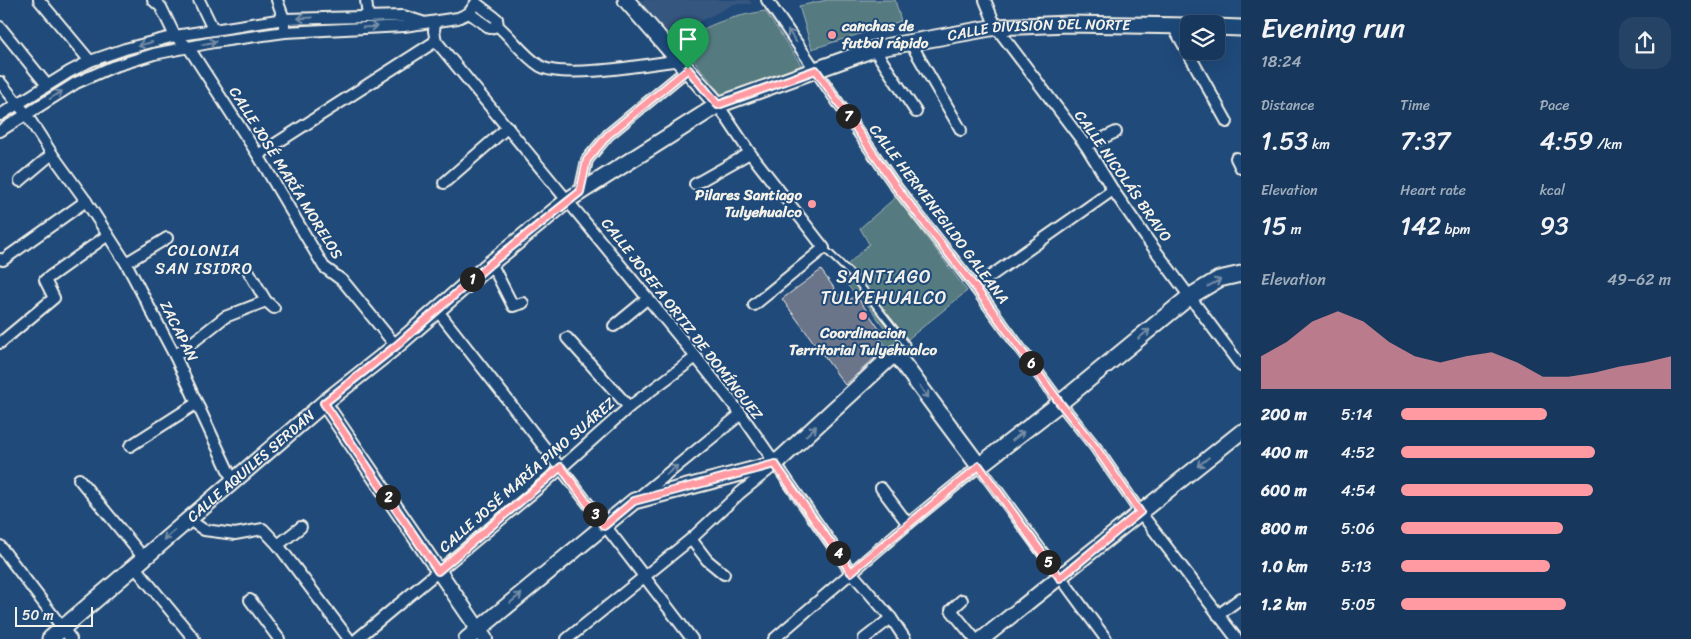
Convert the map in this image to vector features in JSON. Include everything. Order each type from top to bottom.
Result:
[{"type":"main road","points":[[626,0],[718,105]]},
{"type":"main road","name":"CALLE DIVISIÓN DEL NORTE","points":[[574,196],[718,105],[874,49],[996,28],[1068,24],[1180,26]]},
{"type":"main road","points":[[1225,27],[1241,28]]},
{"type":"main road","name":"CALLE AQUILES SERDÁN","points":[[50,639],[66,634],[138,562],[232,480],[396,346],[491,263],[574,196]]},
{"type":"main road","points":[[477,636],[634,501],[775,464],[901,348],[979,466],[1060,403],[1189,297],[1219,279],[1241,274]]},
{"type":"street","points":[[39,0],[90,61]]},
{"type":"street","points":[[153,0],[161,7],[175,36]]},
{"type":"street","points":[[199,0],[213,29]]},
{"type":"street","points":[[277,0],[284,19],[285,32]]},
{"type":"street","points":[[366,0],[368,17]]},
{"type":"street","name":"CALLE NICOLÁS BRAVO","points":[[985,0],[996,28],[1086,146],[1114,190],[1189,297],[1241,366]]},
{"type":"street","points":[[0,131],[76,83],[112,67],[154,54],[214,42],[285,32],[404,26],[422,22],[436,22],[458,18],[469,13],[476,1],[497,19],[498,26],[541,66],[557,72],[684,65]]},
{"type":"street","name":"CALLE HERMENEGILDO GALEANA","points":[[772,1],[816,70],[897,188],[975,287],[1060,403],[1096,448],[1140,512],[1237,639]]},
{"type":"street","points":[[469,13],[490,28],[498,26]]},
{"type":"street","points":[[0,115],[47,85],[90,61],[125,49],[175,36],[284,19],[403,16],[422,22]]},
{"type":"street","points":[[258,154],[436,41],[434,32],[436,22]]},
{"type":"street","points":[[1172,26],[1227,122]]},
{"type":"street","points":[[0,27],[47,85]]},
{"type":"street","name":"CALLE JOSÉ MARÍA MORELOS","points":[[175,36],[189,48],[258,154],[324,267],[343,280],[396,346]]},
{"type":"street","name":"CALLE JOSEFA ORTIZ DE DOMÍNGUEZ","points":[[436,41],[508,127],[574,196],[648,298],[741,414],[851,572],[891,618],[905,639]]},
{"type":"street","points":[[910,42],[961,130]]},
{"type":"street","points":[[874,49],[916,112]]},
{"type":"street","points":[[574,196],[587,160],[608,135],[684,65]]},
{"type":"street","name":"ZACAPAN","points":[[0,82],[19,103],[52,154],[86,201],[126,264],[176,356],[232,480]]},
{"type":"street","points":[[718,105],[750,153],[824,248],[754,305]]},
{"type":"street","points":[[444,182],[508,127]]},
{"type":"street","points":[[1086,146],[1116,132]]},
{"type":"street","points":[[695,184],[750,153]]},
{"type":"street","points":[[20,181],[52,154]]},
{"type":"street","points":[[975,287],[1114,190]]},
{"type":"street","points":[[0,259],[3,260],[86,201]]},
{"type":"street","points":[[0,342],[54,298],[44,280],[108,236]]},
{"type":"street","points":[[126,264],[167,238]]},
{"type":"street","points":[[491,263],[513,306],[523,303]]},
{"type":"street","points":[[249,272],[266,301],[274,308]]},
{"type":"street","points":[[614,326],[648,298]]},
{"type":"street","points":[[176,356],[225,317],[266,301]]},
{"type":"street","points":[[437,310],[561,467],[604,526],[692,639]]},
{"type":"street","points":[[567,338],[629,406]]},
{"type":"street","name":"CALLE JOSÉ MARÍA PINO SUÁREZ","points":[[357,639],[561,467],[629,406],[696,356]]},
{"type":"street","points":[[130,446],[197,402]]},
{"type":"street","points":[[324,403],[438,571],[477,636]]},
{"type":"street","points":[[634,501],[741,414]]},
{"type":"street","points":[[982,639],[1241,432]]},
{"type":"street","points":[[567,639],[691,539],[740,493],[775,464]]},
{"type":"street","points":[[774,639],[851,572],[979,466],[1106,639]]},
{"type":"street","points":[[79,479],[194,639]]},
{"type":"street","points":[[881,488],[908,524]]},
{"type":"street","points":[[188,519],[204,530],[235,534],[263,529],[278,545],[349,639]]},
{"type":"street","points":[[278,545],[301,527]]},
{"type":"street","points":[[691,539],[707,560],[724,574]]},
{"type":"street","points":[[0,546],[66,634]]},
{"type":"street","points":[[1218,615],[1241,598]]},
{"type":"street","points":[[250,600],[279,639]]},
{"type":"street","points":[[962,600],[951,610],[975,639]]},
{"type":"street","points":[[864,639],[891,618]]},
{"type":"lane","points":[[824,248],[852,275],[901,348]]},
{"type":"shaded area","points":[[640,0],[749,0],[752,4],[734,4],[664,40]]},
{"type":"green space","name":"canchas de futbol rápido","points":[[827,0],[895,0],[901,21],[812,49],[799,6]]},
{"type":"green space","points":[[765,11],[806,72],[725,99],[680,43],[701,30],[720,22]]},
{"type":"green space","points":[[896,197],[967,291],[892,352],[880,338],[886,330],[859,293],[854,293],[838,274],[869,244],[860,228]]},
{"type":"building","points":[[821,270],[845,303],[856,295],[880,330],[875,333],[886,348],[845,385],[782,299]]},
{"type":"place","name":"canchas de futbol rápido","points":[[832,35]]},
{"type":"place","name":"Pilares Santiago Tulyehualco","points":[[812,204]]},
{"type":"place","name":"Coordinacion Territorial Tulyehualco","points":[[863,316]]},
{"type":"district","name":"COLONIA SAN ISIDRO","points":[[204,259]]},
{"type":"district","name":"SANTIAGO TULYEHUALCO","points":[[884,287]]},
{"type":"route","points":[[688,69],[718,105],[816,70],[897,188],[975,287],[1060,403],[1096,448],[1140,512],[1060,578],[979,466],[851,572],[775,464],[634,501],[604,526],[561,467],[438,571],[324,403],[396,346],[491,263],[580,192],[587,160],[608,135],[688,69]]}]
